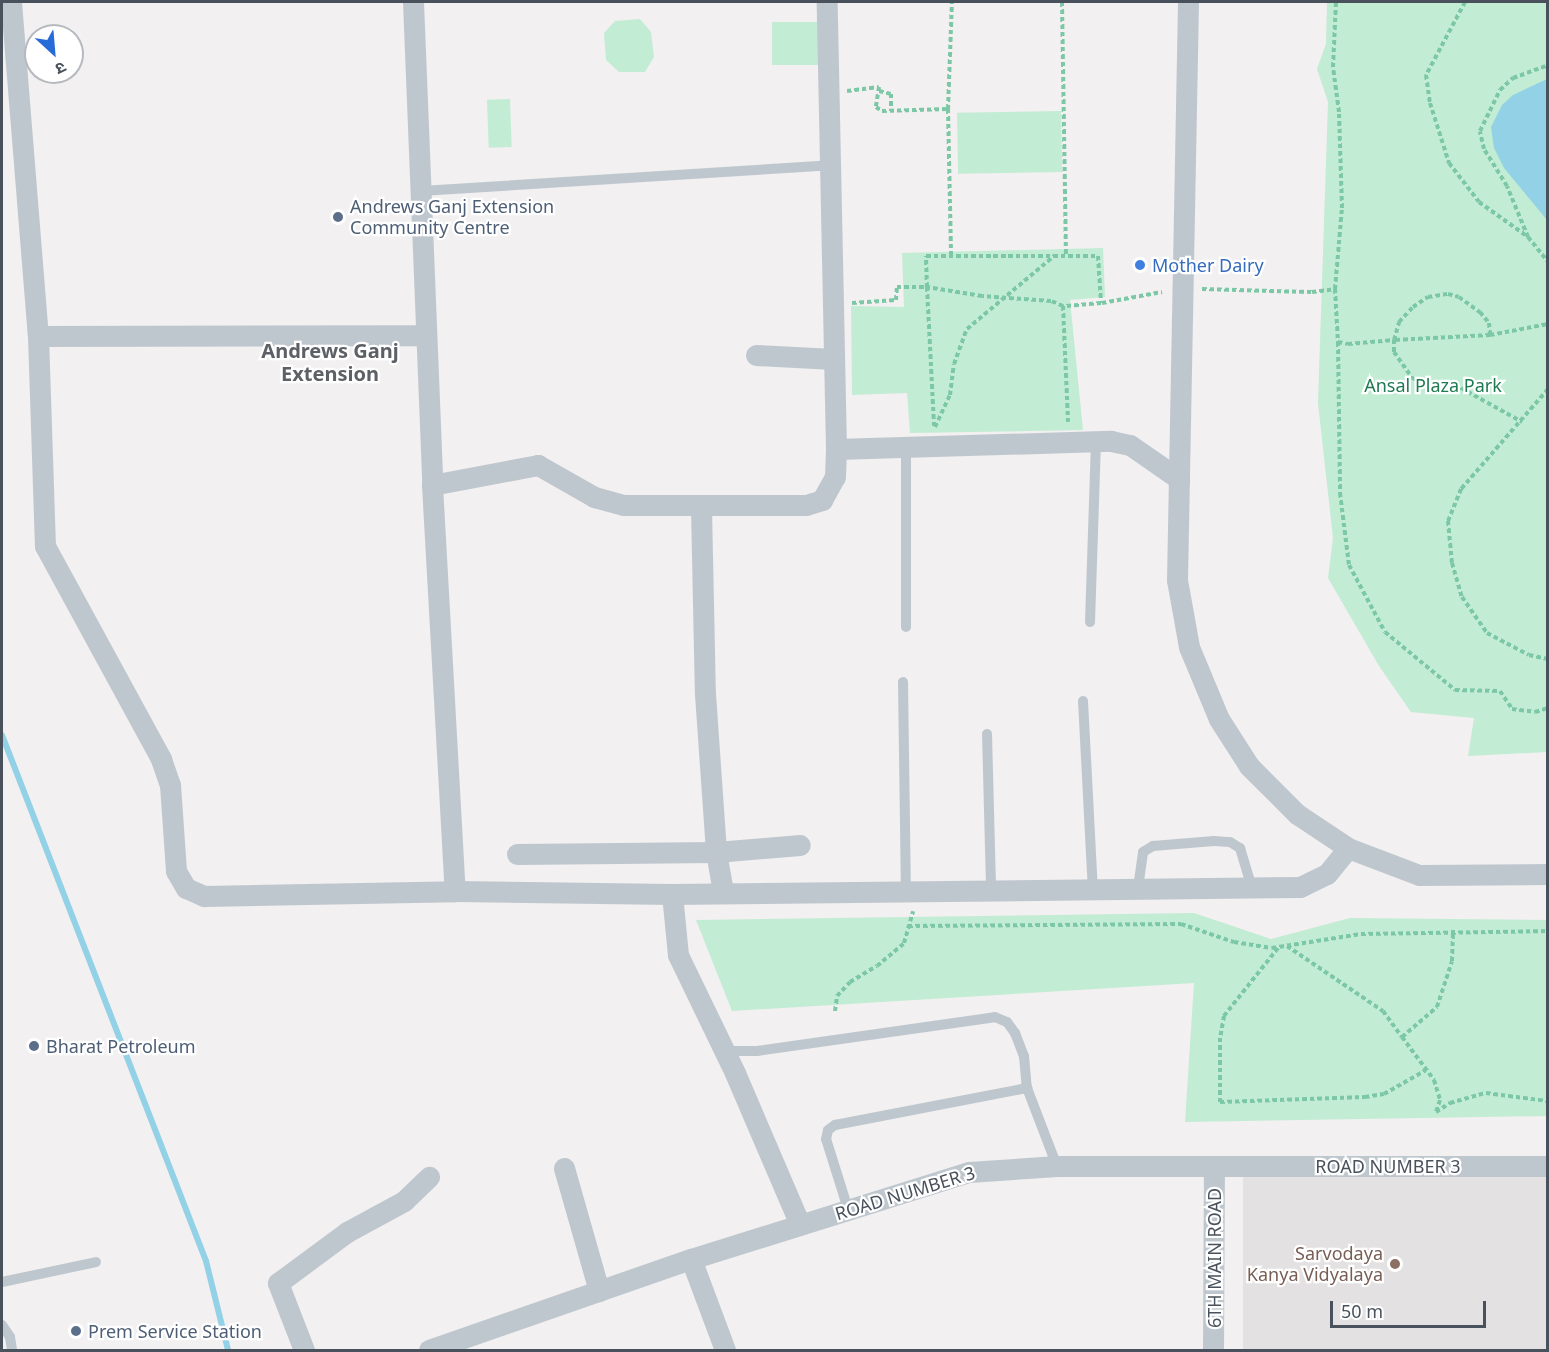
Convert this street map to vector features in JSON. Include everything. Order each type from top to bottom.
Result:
[{"type":"street","points":[[11,2],[38,336],[45,546],[161,759],[170,784],[176,871],[186,888],[204,896],[455,891],[672,894],[723,891],[1300,887],[1327,874],[1348,848]]},
{"type":"street","points":[[413,2],[432,485],[455,891]]},
{"type":"street","points":[[432,485],[538,465],[594,496],[624,505],[806,506],[822,500],[835,477],[836,449],[827,2]]},
{"type":"street","points":[[1188,2],[1177,580],[1189,647],[1219,719],[1250,766],[1298,814],[1348,848],[1419,875],[1548,874]]},
{"type":"street","points":[[38,336],[426,335]]},
{"type":"street","points":[[756,355],[834,359]]},
{"type":"street","points":[[836,449],[1096,441],[1130,445],[1179,478]]},
{"type":"street","points":[[701,507],[705,694],[716,852],[723,891]]},
{"type":"street","points":[[517,854],[716,852],[800,845]]},
{"type":"street","points":[[672,894],[678,955],[724,1051],[800,1225]]},
{"type":"street","name":"ROAD NUMBER 3","points":[[429,1350],[691,1259],[969,1172],[1057,1166],[1548,1166]]},
{"type":"street","name":"6TH MAIN ROAD","points":[[1213,1350],[1214,1166]]},
{"type":"street","points":[[564,1168],[599,1291]]},
{"type":"street","points":[[304,1350],[278,1283],[347,1232],[410,1197],[429,1177]]},
{"type":"street","points":[[691,1259],[725,1350]]},
{"type":"lane","points":[[421,191],[830,165]]},
{"type":"lane","points":[[1090,622],[1096,441]]},
{"type":"lane","points":[[906,627],[911,446]]},
{"type":"lane","points":[[903,682],[913,890]]},
{"type":"lane","points":[[1083,701],[1094,889]]},
{"type":"lane","points":[[987,734],[991,889]]},
{"type":"lane","points":[[1138,888],[1143,852],[1153,846],[1214,841],[1230,842],[1240,848],[1252,888]]},
{"type":"lane","points":[[724,1051],[757,1051],[995,1017],[1007,1022],[1016,1033],[1024,1056],[1027,1088],[1057,1166]]},
{"type":"lane","points":[[848,1209],[826,1139],[828,1130],[835,1125],[1027,1088]]},
{"type":"lane","points":[[2,1282],[96,1262]]},
{"type":"lane","points":[[2,1325],[10,1337],[12,1350]]},
{"type":"path","points":[[951,256],[948,109],[952,2]]},
{"type":"path","points":[[1062,2],[1066,256]]},
{"type":"path","points":[[1336,2],[1333,67],[1339,112],[1342,207],[1335,289],[1338,342],[1339,472],[1349,565],[1385,632],[1455,690],[1500,691],[1512,709],[1535,712],[1548,708]]},
{"type":"path","points":[[1465,2],[1426,75],[1430,103],[1449,164],[1479,202],[1528,237],[1548,262]]},
{"type":"path","points":[[1528,237],[1507,186],[1484,149],[1480,131],[1500,90],[1513,78],[1548,65]]},
{"type":"path","points":[[829,93],[879,87],[876,106],[891,111],[948,109]]},
{"type":"path","points":[[879,91],[891,94],[891,111]]},
{"type":"path","points":[[934,427],[926,256],[1098,256],[1101,303]]},
{"type":"path","points":[[934,427],[950,395],[954,364],[967,329],[992,306],[1010,296],[1041,263],[1054,256]]},
{"type":"path","points":[[833,303],[896,300],[897,287],[927,287],[982,296],[1010,296],[1052,301],[1063,306],[1101,303],[1184,288],[1312,292],[1335,289]]},
{"type":"path","points":[[1490,335],[1489,323],[1480,312],[1459,297],[1448,294],[1428,297],[1413,307],[1399,322],[1394,340],[1394,352],[1412,378],[1441,389],[1461,388],[1522,422]]},
{"type":"path","points":[[1057,423],[1068,423],[1063,306]]},
{"type":"path","points":[[1338,342],[1490,335],[1548,324]]},
{"type":"path","points":[[1548,389],[1522,422],[1461,489],[1448,521],[1452,563],[1462,597],[1487,633],[1529,655],[1548,659]]},
{"type":"path","points":[[911,446],[916,427],[945,427]]},
{"type":"path","points":[[836,1011],[837,996],[850,982],[897,951],[908,926],[913,890]]},
{"type":"path","points":[[908,926],[1181,924],[1234,942],[1280,947],[1362,934],[1453,930],[1548,931]]},
{"type":"path","points":[[1402,1037],[1437,1006],[1452,961],[1453,930]]},
{"type":"path","points":[[1287,946],[1383,1011],[1426,1070],[1440,1100],[1436,1112],[1450,1103],[1486,1093],[1548,1101]]},
{"type":"path","points":[[1280,947],[1224,1016],[1220,1102],[1365,1097],[1384,1094],[1426,1070]]},
{"type":"shaded area","name":"Sarvodaya Kanya Vidyalaya","points":[[1243,1177],[1547,1177],[1547,1350],[1243,1350]]},
{"type":"green space","name":"Ansal Plaza Park","points":[[1327,2],[1547,2],[1547,752],[1468,756],[1474,718],[1411,712],[1379,666],[1328,578],[1333,538],[1318,403],[1328,102],[1317,69],[1326,44]]},
{"type":"green space","points":[[640,19],[651,32],[654,57],[645,72],[619,72],[606,60],[604,33],[615,21]]},
{"type":"green space","points":[[772,22],[818,22],[818,65],[772,65]]},
{"type":"green space","points":[[510,99],[512,147],[489,148],[487,100]]},
{"type":"green space","points":[[1061,111],[1062,172],[958,174],[957,113]]},
{"type":"green space","points":[[1103,248],[1105,297],[1070,300],[1083,430],[910,433],[907,393],[852,395],[851,306],[904,307],[902,253]]},
{"type":"green space","points":[[1194,913],[1271,939],[1350,918],[1547,920],[1547,1116],[1185,1122],[1194,983],[732,1011],[696,920]]},
{"type":"water","points":[[1548,79],[1547,220],[1504,168],[1494,148],[1491,127],[1502,105],[1513,95]]},
{"type":"waterway","points":[[2,735],[206,1261],[228,1350]]},
{"type":"place","name":"Andrews Ganj Extension Community Centre","points":[[338,217]]},
{"type":"place","name":"Mother Dairy","points":[[1140,265]]},
{"type":"place","name":"Bharat Petroleum","points":[[34,1046]]},
{"type":"place","name":"Sarvodaya Kanya Vidyalaya","points":[[1395,1264]]},
{"type":"place","name":"Prem Service Station","points":[[76,1331]]},
{"type":"district","name":"Andrews Ganj Extension","points":[[330,362]]}]
